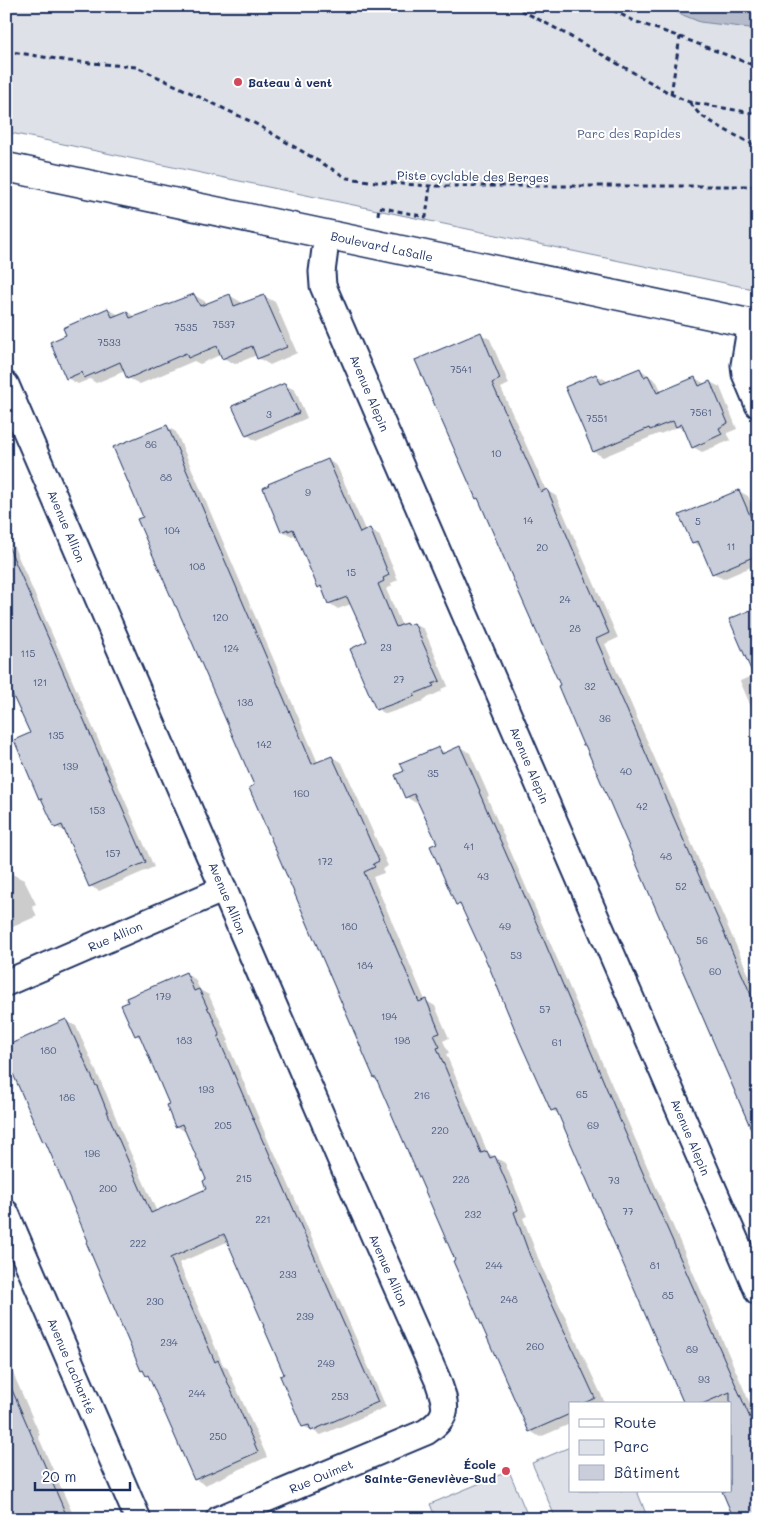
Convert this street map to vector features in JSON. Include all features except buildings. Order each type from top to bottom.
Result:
[{"type":"main road","name":"Boulevard LaSalle","points":[[6,167],[754,324]]},
{"type":"street","name":"Avenue Alepin","points":[[327,234],[322,272],[323,286],[758,1292]]},
{"type":"street","points":[[754,324],[744,365],[749,384],[758,405]]},
{"type":"street","name":"Avenue Allion","points":[[6,385],[438,1381],[444,1398],[445,1413]]},
{"type":"street","name":"Rue Allion","points":[[6,983],[224,889]]},
{"type":"street","name":"Avenue Lacharité","points":[[6,1213],[138,1519]]},
{"type":"street","name":"Rue Ouimet","points":[[219,1519],[426,1432],[438,1424],[445,1413]]},
{"type":"path","points":[[513,6],[671,94],[689,102],[758,114]]},
{"type":"path","points":[[605,6],[634,22],[680,37],[758,67]]},
{"type":"path","points":[[671,94],[680,37]]},
{"type":"path","name":"Piste cyclable des Berges","points":[[6,51],[69,61],[136,67],[256,124],[347,178],[430,186],[758,186]]},
{"type":"path","points":[[689,102],[700,115],[758,147]]},
{"type":"path","points":[[376,223],[379,207],[426,217],[430,186]]},
{"type":"green space","name":"Parc des Rapides","points":[[6,6],[758,6],[758,290],[6,132]]},
{"type":"green space","points":[[569,1447],[569,1492],[637,1492],[648,1519],[556,1519],[532,1463]]},
{"type":"green space","points":[[509,1471],[529,1519],[436,1519],[430,1504]]},
{"type":"water","points":[[661,6],[758,6],[758,29],[700,22]]},
{"type":"place","name":"Bateau à vent","points":[[238,82]]},
{"type":"place","name":"École Sainte-Geneviève-Sud","points":[[506,1471]]}]
